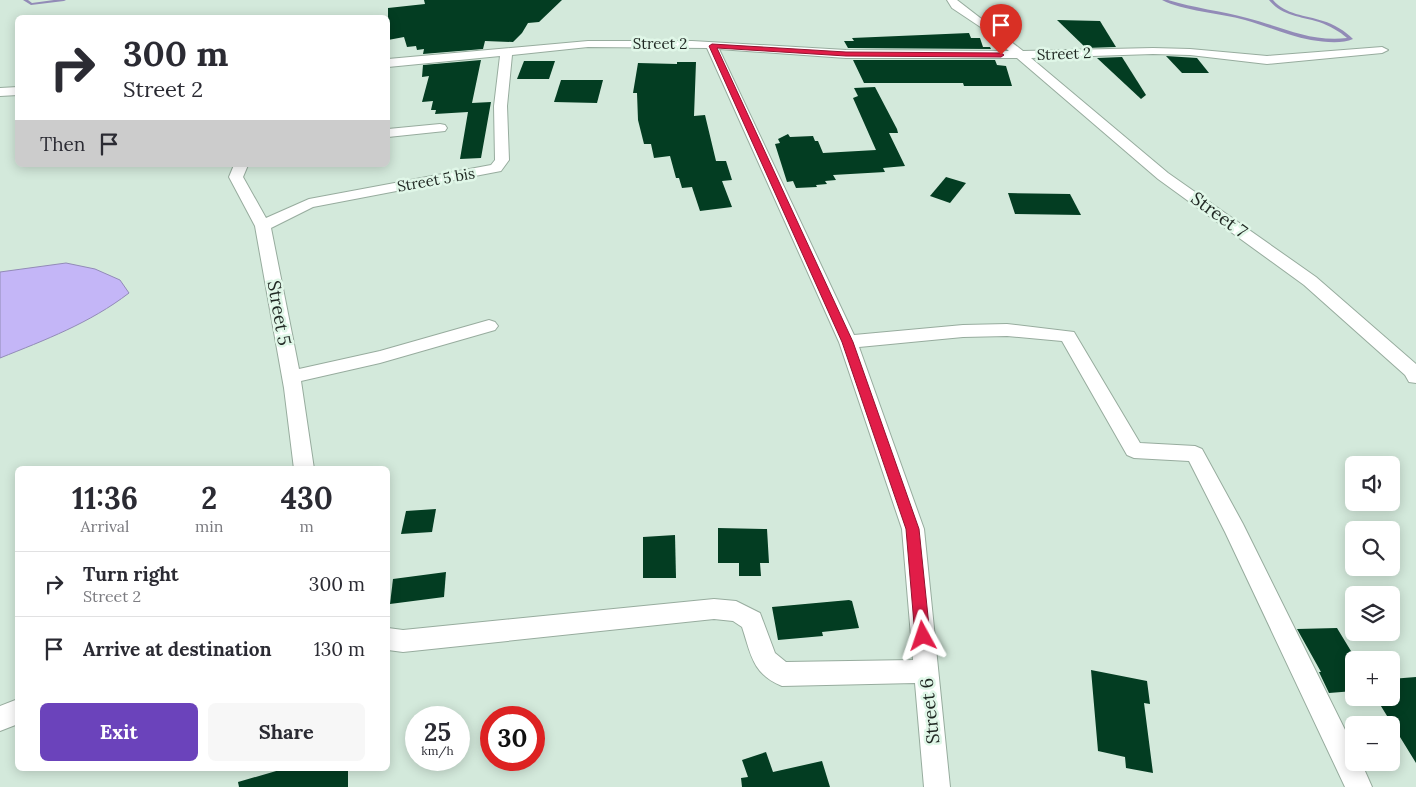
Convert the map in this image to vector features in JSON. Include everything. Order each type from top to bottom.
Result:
[{"type":"street","points":[[952,0],[956,6],[986,26],[1020,55]]},
{"type":"street","name":"Street 2","points":[[390,63],[588,44],[712,46],[846,54],[1020,55],[1153,51],[1190,52],[1267,60],[1382,50]]},
{"type":"street","name":"Street 6","points":[[712,46],[848,342],[913,529],[937,787]]},
{"type":"street","name":"Street 5 bis","points":[[263,226],[309,203],[496,168],[502,160],[499,125],[501,82],[507,52]]},
{"type":"street","name":"Street 7","points":[[1020,55],[1163,176],[1310,281],[1411,370],[1416,377]]},
{"type":"street","points":[[0,92],[15,91]]},
{"type":"street","points":[[390,133],[440,128]]},
{"type":"street","name":"Street 5","points":[[240,167],[236,177],[263,226],[304,466]]},
{"type":"street","points":[[290,377],[380,357],[489,326]]},
{"type":"street","points":[[848,342],[963,331],[1007,330],[1068,336],[1134,450],[1195,454],[1235,530],[1359,787]]},
{"type":"street","points":[[390,639],[403,641],[714,609],[736,611],[752,620],[765,660],[782,674],[926,671]]},
{"type":"street","points":[[0,720],[15,712]]},
{"type":"shaded area","points":[[66,263],[95,269],[120,280],[129,293],[83,322],[0,358],[0,272]]},
{"type":"building","points":[[424,0],[562,0],[539,22],[528,23],[513,42],[485,41],[483,49],[423,54],[424,49],[417,50],[416,46],[407,47],[404,37],[390,40],[390,15],[388,15],[388,8],[425,4]]},
{"type":"building","points":[[1057,20],[1100,21],[1116,47],[1086,48]]},
{"type":"building","points":[[969,33],[971,38],[980,38],[983,47],[990,47],[991,49],[848,48],[844,41],[854,41],[852,38]]},
{"type":"building","points":[[1166,56],[1197,58],[1209,73],[1182,73]]},
{"type":"building","points":[[1122,57],[1146,95],[1141,99],[1097,58]]},
{"type":"building","points":[[481,60],[472,103],[491,102],[481,158],[460,159],[468,112],[435,114],[436,110],[431,110],[433,101],[422,102],[429,76],[422,77],[423,65]]},
{"type":"building","points":[[853,60],[995,60],[997,65],[1006,66],[1012,86],[964,86],[963,83],[864,83]]},
{"type":"building","points":[[524,61],[555,61],[549,79],[517,79]]},
{"type":"building","points":[[677,62],[696,62],[694,116],[705,115],[716,161],[726,161],[732,180],[722,181],[732,207],[700,211],[692,187],[682,188],[679,178],[676,178],[670,156],[654,158],[651,144],[644,144],[638,120],[637,93],[633,93],[638,63],[677,64]]},
{"type":"building","points":[[561,80],[603,80],[597,103],[554,102]]},
{"type":"building","points":[[875,87],[897,129],[898,133],[889,133],[905,166],[883,168],[885,172],[833,175],[836,180],[825,181],[827,184],[816,185],[817,187],[796,188],[793,181],[787,182],[775,144],[780,143],[778,139],[788,134],[790,137],[813,136],[815,141],[818,141],[823,153],[876,150],[853,98],[858,96],[854,88]]},
{"type":"building","points":[[946,177],[966,183],[950,203],[930,196]]},
{"type":"building","points":[[1008,193],[1070,194],[1081,215],[1015,214]]},
{"type":"building","points":[[436,509],[432,532],[401,534],[406,511]]},
{"type":"building","points":[[718,528],[767,529],[769,563],[760,563],[761,576],[739,576],[739,563],[718,563]]},
{"type":"building","points":[[675,535],[676,578],[643,578],[643,537]]},
{"type":"building","points":[[446,572],[444,597],[390,604],[393,579]]},
{"type":"building","points":[[852,601],[859,628],[822,632],[823,636],[778,640],[772,607]]},
{"type":"building","points":[[1337,628],[1351,651],[1345,651],[1345,692],[1329,693],[1319,672],[1321,672],[1297,629]]},
{"type":"building","points":[[1091,670],[1147,681],[1150,704],[1144,703],[1153,773],[1126,768],[1125,757],[1098,751]]},
{"type":"building","points":[[1416,677],[1416,763],[1400,737],[1400,716],[1387,716],[1381,706],[1400,706],[1400,678]]},
{"type":"building","points":[[766,752],[773,772],[822,761],[830,787],[742,787],[741,778],[748,777],[742,760]]},
{"type":"building","points":[[276,771],[348,771],[348,787],[239,787],[238,782]]},
{"type":"waterway","points":[[25,0],[31,4],[64,0]]},
{"type":"waterway","points":[[1164,0],[1246,19],[1309,38],[1336,41],[1351,39],[1321,21],[1297,16],[1282,10],[1271,0]]},
{"type":"route","points":[[923,636],[913,529],[848,342],[712,46],[846,54],[1001,55]]}]
